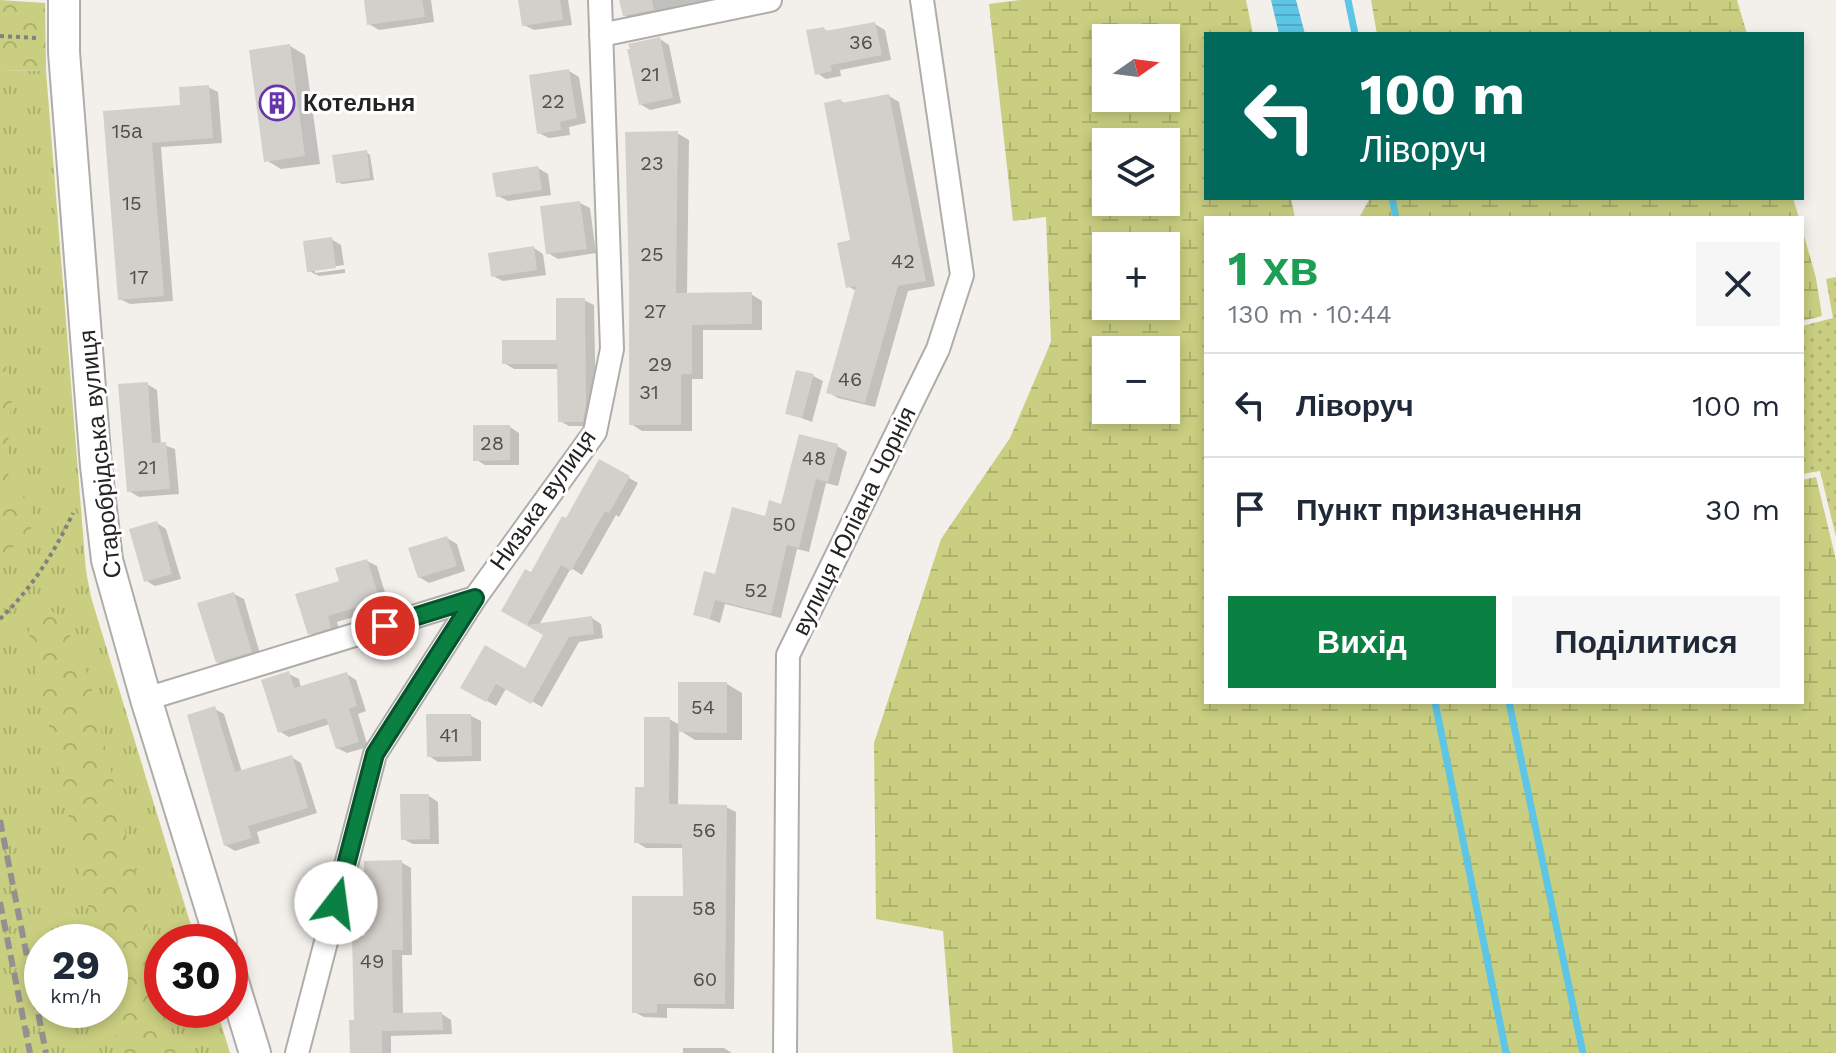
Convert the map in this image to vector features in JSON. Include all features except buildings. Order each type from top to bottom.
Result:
[{"type":"street","name":"Старобрідська вулиця","points":[[64,0],[64,52],[96,466],[107,560],[215,924]]},
{"type":"street","name":"Низька вулиця","points":[[297,1053],[375,754],[475,598],[595,432],[612,349],[600,0]]},
{"type":"street","points":[[601,35],[770,0]]},
{"type":"street","name":"вулиця Юліана Чорнія","points":[[785,1053],[788,655],[938,349],[962,275],[922,0]]},
{"type":"street","points":[[146,699],[475,598]]},
{"type":"street","points":[[247,1028],[255,1053]]},
{"type":"path","points":[[0,36],[45,38],[64,52]]},
{"type":"path","points":[[0,619],[26,593],[57,547],[76,507]]},
{"type":"green space","points":[[0,0],[45,3],[46,71],[0,70]]},
{"type":"green space","points":[[1020,0],[1246,0],[1253,32],[1204,32],[1204,200],[1291,200],[1295,216],[1204,216],[1204,704],[1804,704],[1804,480],[1816,477],[1836,560],[1836,1053],[953,1053],[943,931],[876,919],[874,743],[941,539],[1010,438],[1051,342],[1046,217],[1013,221],[989,4]]},
{"type":"green space","points":[[1371,0],[1737,0],[1746,32],[1377,32]]},
{"type":"green space","points":[[0,70],[46,71],[86,571],[91,597],[191,924],[144,924],[144,1028],[222,1028],[230,1053],[0,1053]]},
{"type":"green space","points":[[1369,200],[1794,200],[1798,216],[1360,216]]},
{"type":"green space","points":[[1804,236],[1816,278],[1822,316],[1804,320]]},
{"type":"green space","points":[[1836,277],[1836,537],[1820,471],[1804,474],[1804,325],[1833,318],[1826,279]]},
{"type":"green space","points":[[0,336],[12,394],[6,469],[29,505],[32,522],[30,534],[8,551],[0,553]]},
{"type":"green space","points":[[47,609],[57,614],[88,675],[147,924],[144,924],[144,1028],[171,1028],[176,1053],[120,1053],[114,1028],[128,1028],[128,924],[92,924],[29,634],[33,618]]},
{"type":"water","points":[[1271,0],[1296,0],[1304,32],[1279,32]]},
{"type":"waterway","points":[[1348,0],[1355,32]]},
{"type":"waterway","points":[[1392,200],[1396,216]]},
{"type":"waterway","points":[[1435,704],[1506,1053]]},
{"type":"waterway","points":[[1509,704],[1583,1053]]},
{"type":"railway","points":[[0,820],[46,1053]]},
{"type":"railway","points":[[0,902],[30,1053]]},
{"type":"place","name":"Котельня","points":[[277,103]]},
{"type":"route","points":[[336,903],[375,754],[475,598],[385,626]]}]
